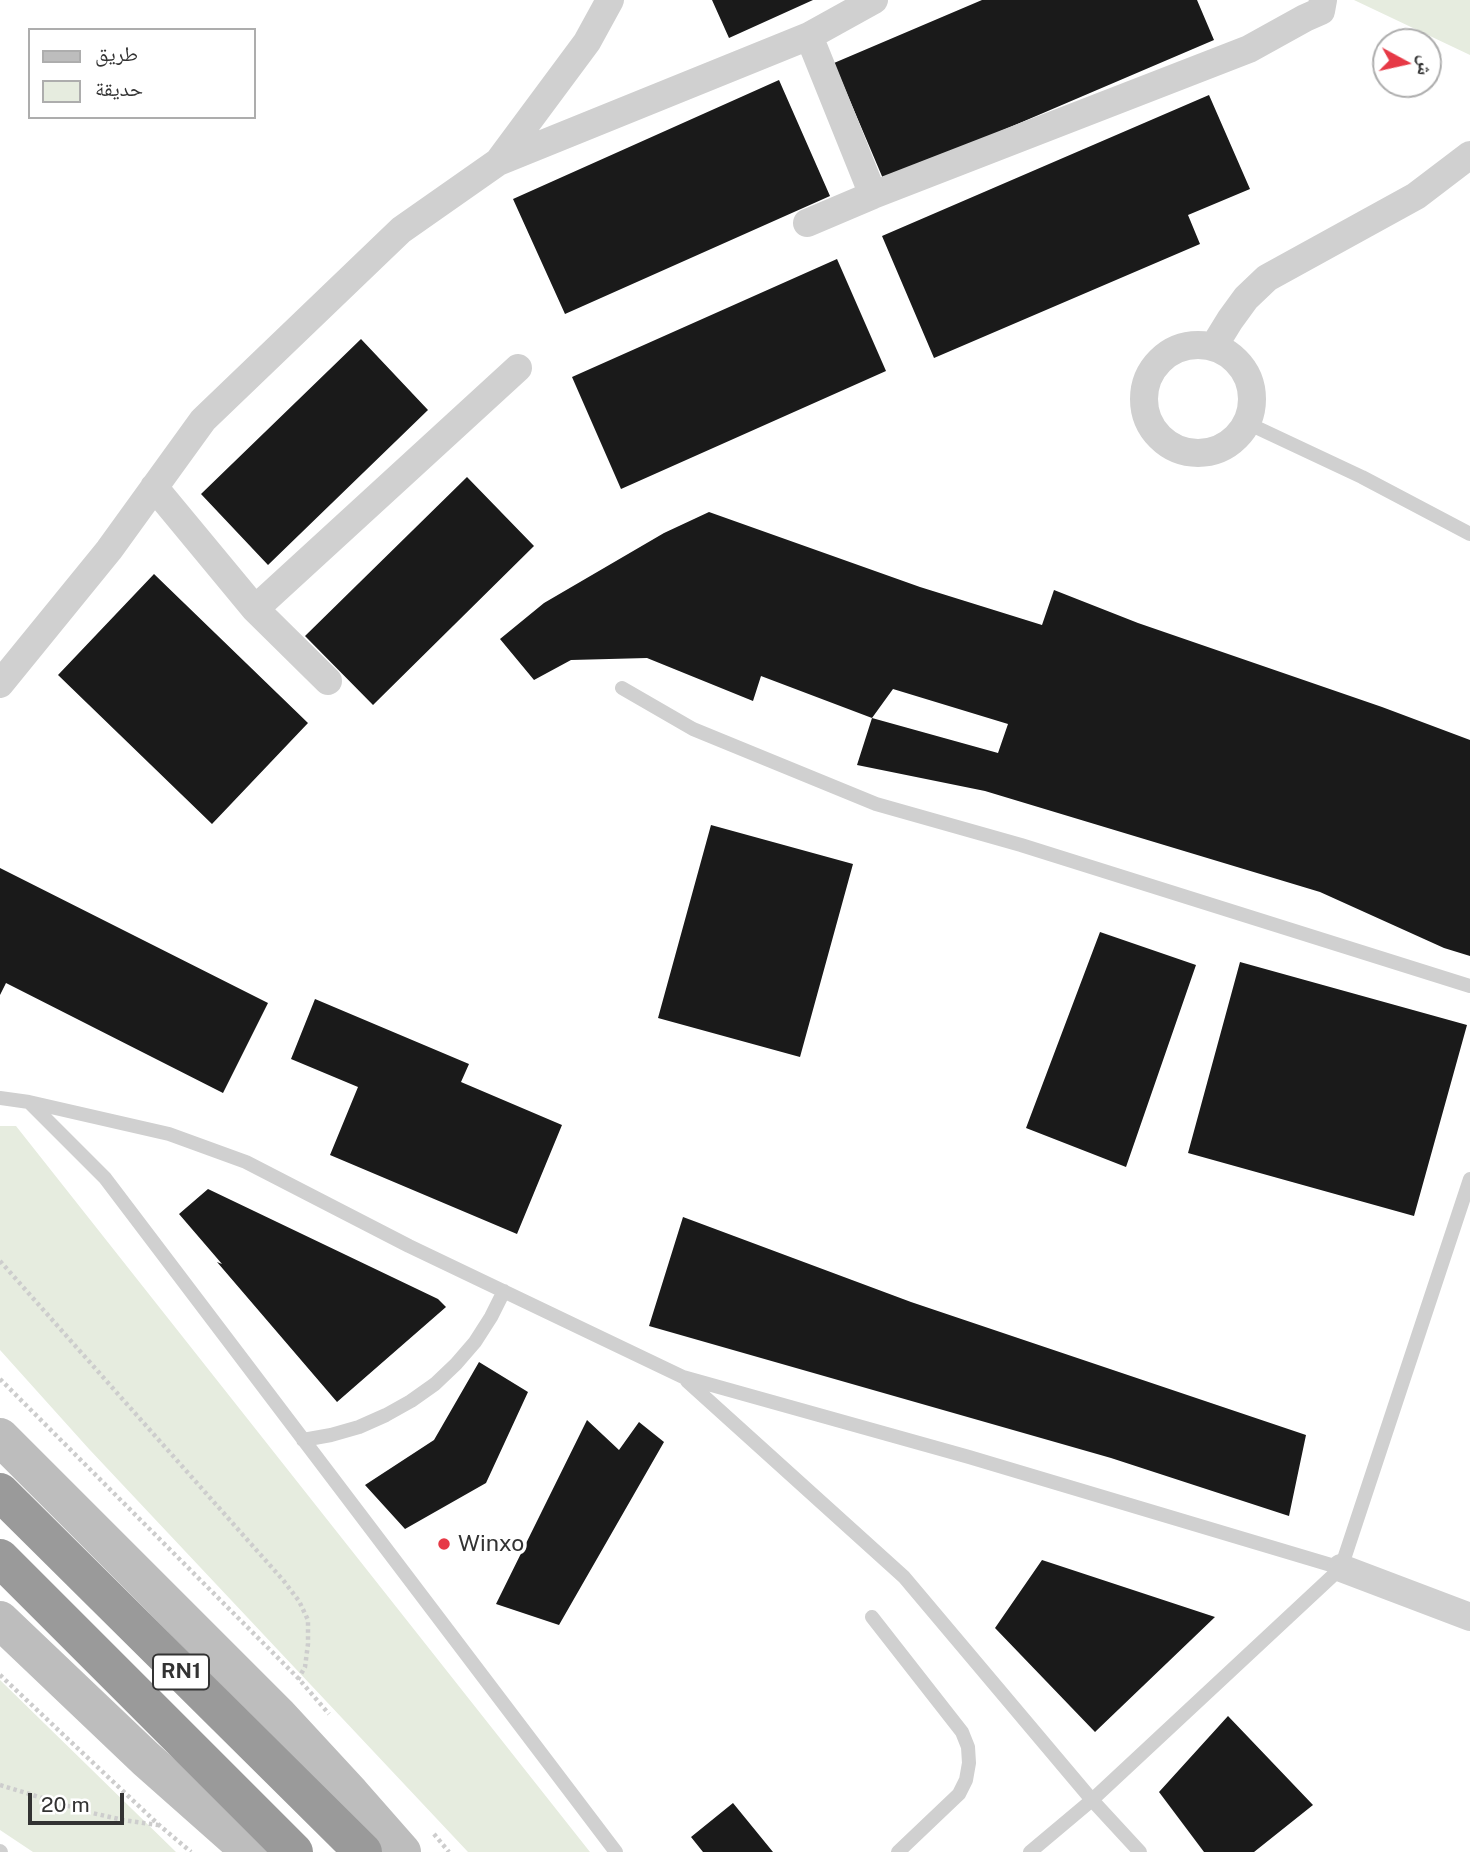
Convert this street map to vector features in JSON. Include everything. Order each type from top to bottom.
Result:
[{"type":"highway","name":"RN1","points":[[0,1492],[363,1852]]},
{"type":"highway","name":"RN1","points":[[0,1558],[294,1852]]},
{"type":"street","points":[[499,162],[587,42],[610,0]]},
{"type":"street","points":[[0,684],[109,550],[203,420],[401,230],[499,162],[809,36],[874,0]]},
{"type":"street","points":[[807,223],[1249,49],[1321,11],[1323,0]]},
{"type":"street","points":[[809,36],[873,195]]},
{"type":"street","points":[[1214,346],[1246,298],[1267,278],[1416,196],[1470,155]]},
{"type":"street","points":[[1184,345],[1214,346],[1229,353],[1248,377],[1252,392],[1252,408],[1247,423],[1226,446],[1212,452],[1181,451],[1167,444],[1155,433],[1147,420],[1143,390],[1148,374],[1169,352],[1184,345]]},
{"type":"street","points":[[255,609],[518,368]]},
{"type":"street","points":[[154,487],[255,609],[328,681]]},
{"type":"street","points":[[0,1437],[278,1715],[402,1852]]},
{"type":"street","points":[[1341,1568],[1470,1617]]},
{"type":"street","points":[[0,1620],[127,1742],[251,1852]]},
{"type":"lane","points":[[1247,423],[1362,477],[1470,534]]},
{"type":"lane","points":[[622,688],[693,729],[876,804],[1021,845],[1470,986]]},
{"type":"lane","points":[[0,1098],[29,1102],[169,1134],[246,1162],[410,1246],[683,1377],[968,1457],[1341,1568]]},
{"type":"lane","points":[[29,1102],[105,1178],[616,1852]]},
{"type":"lane","points":[[1030,1852],[1092,1800],[1341,1568],[1470,1179]]},
{"type":"lane","points":[[303,1440],[359,1427],[411,1401],[435,1384],[475,1342],[504,1291]]},
{"type":"lane","points":[[683,1377],[904,1577],[1092,1800],[1140,1852]]},
{"type":"lane","points":[[873,1618],[962,1731],[968,1747],[966,1780],[958,1794],[898,1852]]},
{"type":"path","points":[[0,1261],[299,1601],[308,1620],[305,1667],[278,1715]]},
{"type":"path","points":[[0,1675],[191,1852]]},
{"type":"path","points":[[0,1785],[88,1812],[159,1825]]},
{"type":"green space","points":[[1354,0],[1470,0],[1470,55],[1442,42],[1442,28],[1413,28]]},
{"type":"green space","points":[[0,1126],[16,1126],[590,1852],[468,1852],[89,1449],[0,1350]]},
{"type":"green space","points":[[0,1680],[176,1852],[33,1852],[0,1830]]},
{"type":"building","points":[[712,0],[813,0],[729,38]]},
{"type":"building","points":[[982,0],[1197,0],[1214,40],[884,181],[834,63]]},
{"type":"building","points":[[779,80],[830,196],[565,314],[513,199]]},
{"type":"building","points":[[1209,95],[1250,189],[1188,215],[1200,244],[934,358],[882,236]]},
{"type":"building","points":[[837,259],[886,371],[621,489],[572,377]]},
{"type":"building","points":[[361,339],[428,410],[268,565],[201,494]]},
{"type":"building","points":[[467,477],[534,546],[373,705],[305,636]]},
{"type":"building","points":[[709,512],[920,587],[1042,625],[1054,590],[1138,623],[1470,740],[1470,956],[1444,948],[1320,892],[985,791],[857,765],[872,718],[761,676],[753,701],[647,658],[571,660],[534,680],[500,639],[544,603],[664,533]],"holes":[[[893,689],[1008,724],[998,753],[872,718]]]},
{"type":"building","points":[[154,574],[308,723],[212,824],[58,675]]},
{"type":"building","points":[[711,825],[853,864],[800,1057],[658,1018]]},
{"type":"building","points":[[0,868],[268,1003],[223,1093],[6,983],[0,995]]},
{"type":"building","points":[[1100,932],[1196,965],[1126,1167],[1026,1128]]},
{"type":"building","points":[[1240,962],[1467,1025],[1414,1216],[1188,1153]]},
{"type":"building","points":[[315,999],[469,1064],[461,1082],[562,1125],[517,1234],[330,1155],[358,1087],[291,1059]]},
{"type":"building","points":[[208,1189],[438,1299],[446,1307],[337,1402],[179,1214]]},
{"type":"building","points":[[683,1217],[911,1302],[1306,1435],[1289,1516],[1111,1458],[649,1326]]},
{"type":"building","points":[[479,1362],[528,1392],[486,1483],[405,1529],[365,1485],[434,1440]]},
{"type":"building","points":[[587,1420],[619,1450],[639,1422],[664,1442],[559,1625],[496,1604]]},
{"type":"building","points":[[1042,1560],[1215,1617],[1095,1732],[995,1628]]},
{"type":"building","points":[[1228,1716],[1313,1805],[1254,1852],[1204,1852],[1159,1792]]},
{"type":"building","points":[[733,1803],[773,1852],[703,1852],[691,1837]]},
{"type":"place","name":"Winxo","points":[[444,1544]]}]
